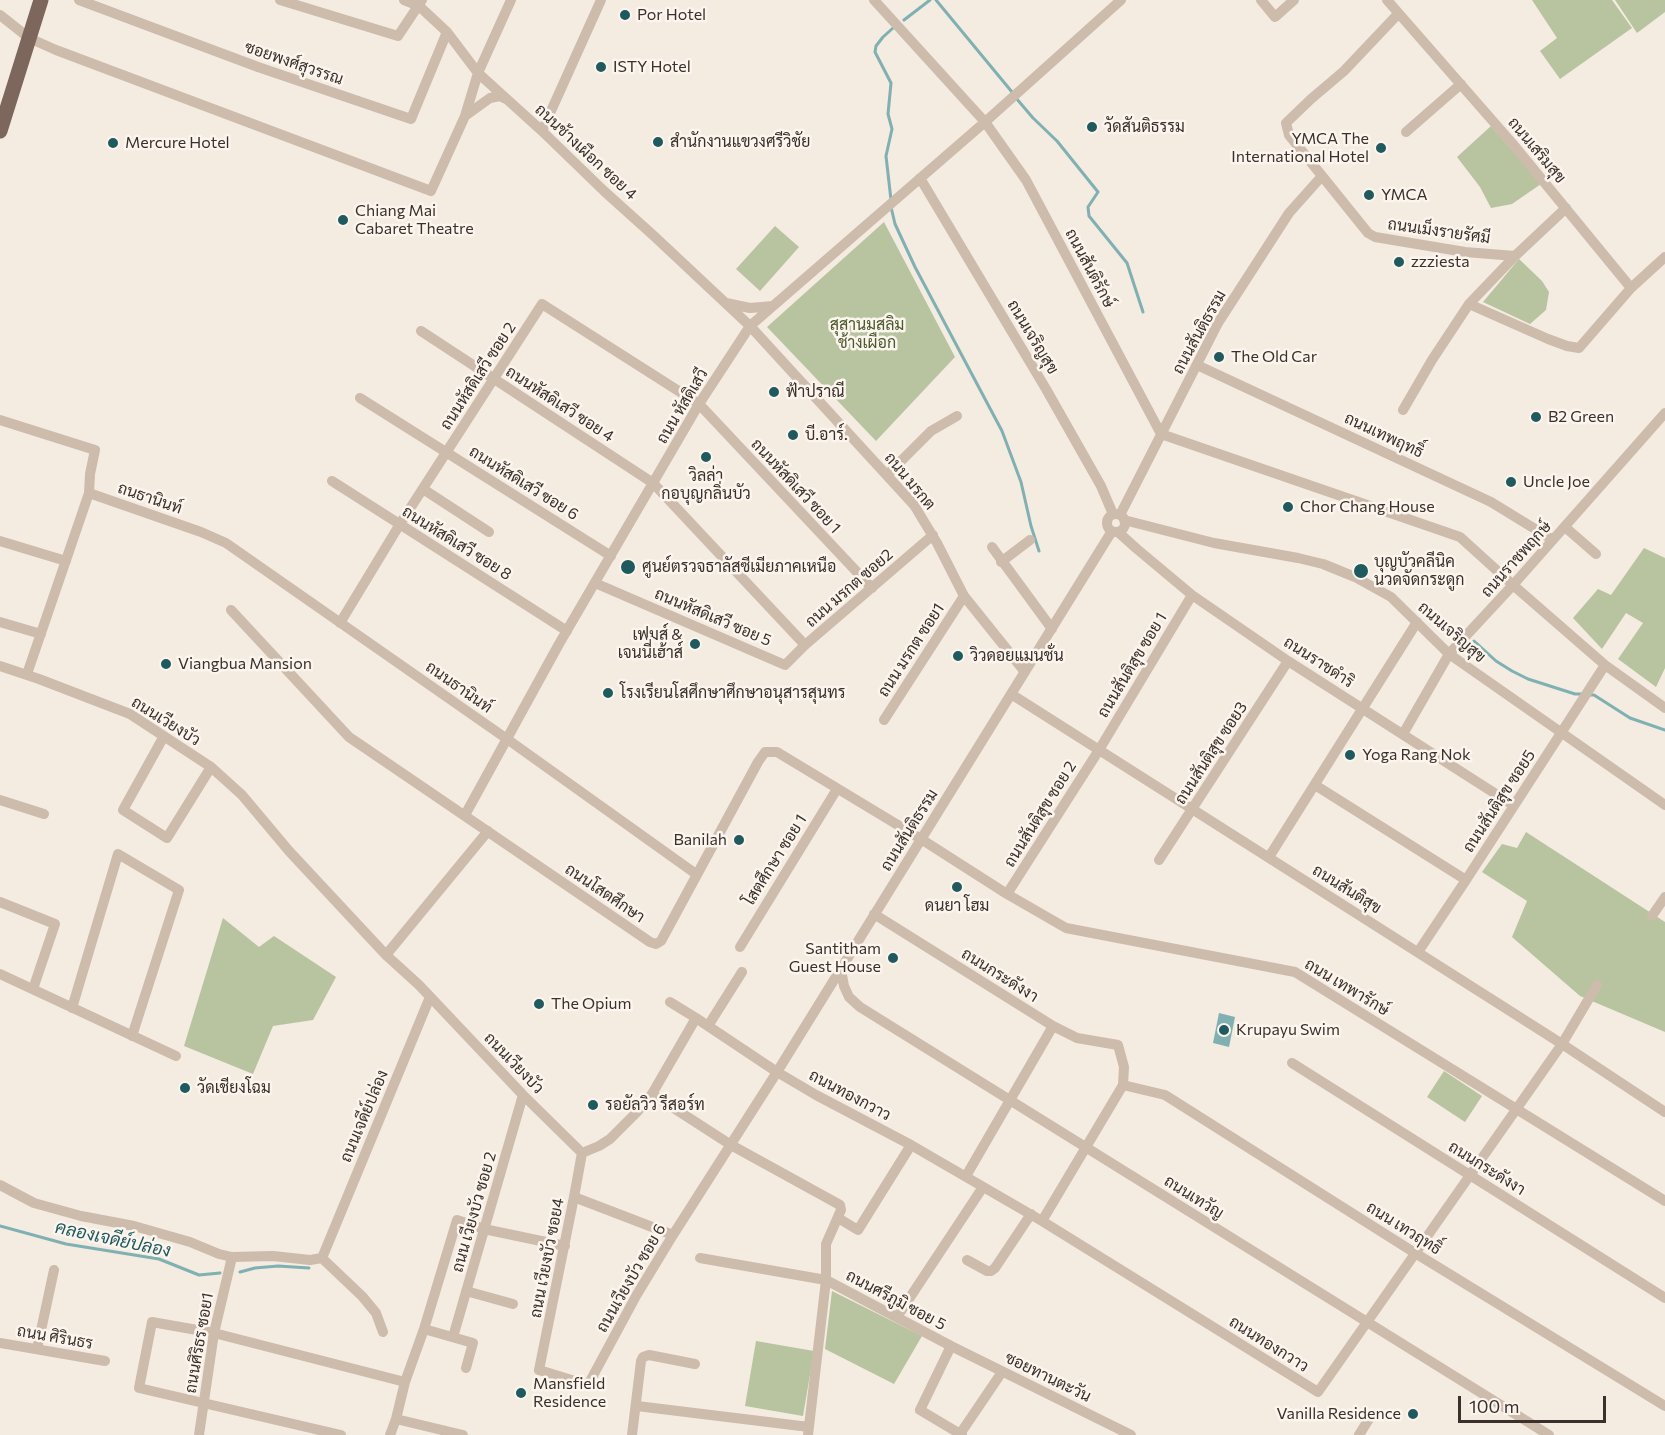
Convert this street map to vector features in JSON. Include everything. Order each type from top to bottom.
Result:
[{"type":"main road","points":[[0,131],[41,0]]},
{"type":"street","name":"ซอยพงศ์สุวรรณ","points":[[79,0],[411,119],[447,32]]},
{"type":"street","points":[[279,0],[398,36],[420,3]]},
{"type":"street","name":"ถนนช้างเผือก ซอย 4","points":[[404,0],[420,3],[447,32],[478,73],[750,326]]},
{"type":"street","points":[[0,15],[29,38],[56,50],[431,191],[465,116],[478,73],[511,0]]},
{"type":"street","points":[[542,131],[601,0]]},
{"type":"street","name":"ถนนสันติรักษ์","points":[[874,0],[985,122],[1026,180],[1161,434]]},
{"type":"street","name":"ถนน หัสดิเสวี","points":[[465,815],[567,631],[699,404],[750,326],[985,122],[1121,0]]},
{"type":"street","points":[[1261,0],[1275,17],[1294,0]]},
{"type":"street","name":"ถนนเสริมสุข","points":[[1387,0],[1461,84],[1631,288]]},
{"type":"street","name":"ถนนเม็งรายรัศมี","points":[[1398,14],[1344,71],[1286,123],[1289,135],[1368,232],[1375,237],[1465,252],[1515,256]]},
{"type":"street","points":[[1406,132],[1461,84]]},
{"type":"street","points":[[465,116],[489,98],[500,96],[509,100]]},
{"type":"street","name":"ถนนสันติธรรม","points":[[1119,517],[1218,323],[1289,213],[1322,176]]},
{"type":"street","name":"ถนนเจริญสุข","points":[[920,178],[1046,389],[1119,517],[1214,543],[1323,564],[1355,577],[1391,597],[1449,654],[1665,805]]},
{"type":"street","points":[[1403,410],[1432,360],[1469,304],[1566,208]]},
{"type":"street","points":[[1469,304],[1548,339],[1580,348],[1631,288],[1665,257]]},
{"type":"street","points":[[726,303],[750,308],[772,306]]},
{"type":"street","name":"ถนนหัสดิเสวี ซอย 2","points":[[340,623],[400,524],[542,304],[699,404]]},
{"type":"street","name":"ถนน มรกต","points":[[750,326],[914,505],[933,535],[964,596],[1025,672]]},
{"type":"street","name":"ถนนหัสดิเสวี ซอย 4","points":[[421,332],[653,483],[805,645]]},
{"type":"street","name":"ถนนเทพฤทธิ์","points":[[1197,365],[1491,502],[1553,540]]},
{"type":"street","name":"ถนนหัสดิเสวี ซอย 6","points":[[360,398],[611,556]]},
{"type":"street","name":"ถนนหัสดิเสวี ซอย 1","points":[[699,404],[872,588]]},
{"type":"street","name":"ถนนราชพฤกษ์","points":[[1403,734],[1449,654],[1665,413]]},
{"type":"street","points":[[887,475],[931,431],[957,416]]},
{"type":"street","points":[[0,420],[95,450],[89,493],[27,674]]},
{"type":"street","points":[[1161,434],[1460,537],[1605,665],[1665,708]]},
{"type":"street","name":"ถนนหัสดิเสวี ซอย 8","points":[[332,481],[567,631]]},
{"type":"street","points":[[423,489],[489,532]]},
{"type":"street","name":"ถนธานินท์","points":[[89,493],[201,532]]},
{"type":"street","points":[[1110,516],[1119,517],[1124,527],[1115,532],[1109,529],[1107,522],[1110,516]]},
{"type":"street","points":[[1565,527],[1596,554]]},
{"type":"street","name":"ถนนธานินท์","points":[[201,532],[234,549],[696,874]]},
{"type":"street","name":"ถนนสันติธรรม","points":[[731,1145],[1011,694],[1115,532]]},
{"type":"street","name":"ถนนราชดำริ","points":[[1115,532],[1192,595],[1288,661],[1363,707],[1513,806]]},
{"type":"street","name":"ถนน มรกต ซอย2","points":[[786,665],[805,645],[933,535]]},
{"type":"street","points":[[1001,562],[1030,540]]},
{"type":"street","points":[[0,541],[66,561]]},
{"type":"street","points":[[992,548],[1052,629]]},
{"type":"street","name":"ถนนหัสดิเสวี ซอย 5","points":[[595,583],[786,665]]},
{"type":"street","name":"ถนนสันติสุข ซอย 1","points":[[1099,750],[1192,595]]},
{"type":"street","name":"ถนน มรกต ซอย1","points":[[884,720],[964,596]]},
{"type":"street","name":"ถนนโสตศึกษา","points":[[231,610],[349,736],[656,944],[661,941],[765,752],[777,752],[921,839]]},
{"type":"street","points":[[0,622],[41,634]]},
{"type":"street","points":[[1269,857],[1417,622]]},
{"type":"street","name":"ถนนสันติสุข ซอย3","points":[[1159,861],[1288,661]]},
{"type":"street","name":"ถนนสันติสุข ซอย5","points":[[1418,952],[1605,665]]},
{"type":"street","name":"ถนนเวียงบัว","points":[[0,666],[27,674],[130,714],[212,767],[242,795],[289,851],[386,955],[582,1153]]},
{"type":"street","name":"ถนนสันติสุข","points":[[1011,694],[1562,1044],[1665,1112]]},
{"type":"street","points":[[164,736],[123,810],[167,838],[212,767]]},
{"type":"street","name":"ถนนสันติสุข ซอย 2","points":[[1007,894],[1099,750]]},
{"type":"street","points":[[1315,785],[1466,880]]},
{"type":"street","name":"โสตศึกษา ซอย 1","points":[[740,947],[837,789]]},
{"type":"street","points":[[0,800],[44,814]]},
{"type":"street","points":[[386,955],[488,831]]},
{"type":"street","name":"ถนน เทพารักษ์","points":[[921,839],[1007,894],[1066,928],[1295,972],[1665,1201]]},
{"type":"street","points":[[72,1008],[118,854],[179,890],[132,1036]]},
{"type":"street","points":[[1652,916],[1665,897]]},
{"type":"street","points":[[0,902],[55,924],[33,990]]},
{"type":"street","name":"ถนนกระดังงา","points":[[874,914],[1053,1026],[1077,1038],[1118,1045],[1124,1067],[1123,1085]]},
{"type":"street","name":"ถนนเทวัญ","points":[[841,970],[846,993],[853,1002],[1549,1435]]},
{"type":"street","points":[[708,1026],[742,972]]},
{"type":"street","points":[[0,974],[176,1056]]},
{"type":"street","name":"ถนนทองกวาว","points":[[670,1002],[777,1072],[1031,1214],[1318,1392],[1562,1044],[1597,985]]},
{"type":"street","name":"ถนนเจดีย์ปล่อง","points":[[324,1253],[430,997]]},
{"type":"street","points":[[582,1153],[609,1139],[637,1112],[652,1094],[696,1018]]},
{"type":"street","points":[[966,1176],[1053,1026]]},
{"type":"street","name":"ถนนกระดังงา","points":[[1292,1064],[1665,1298]]},
{"type":"street","points":[[1042,1221],[1123,1085]]},
{"type":"street","name":"ถนน เทวฤทธิ์","points":[[1123,1085],[1165,1095],[1415,1253],[1665,1406]]},
{"type":"street","points":[[637,1406],[809,1431],[826,1280],[826,1244],[841,1210],[840,1205],[731,1145],[652,1094]]},
{"type":"street","name":"ถนน เวียงบัว ซอย 2","points":[[453,1337],[523,1095]]},
{"type":"street","name":"ถนนเวียงบัว ซอย 6","points":[[539,1370],[588,1385],[636,1296],[731,1145]]},
{"type":"street","points":[[838,1218],[858,1230],[911,1145]]},
{"type":"street","name":"ถนน เวียงบัว ซอย4","points":[[539,1370],[582,1153]]},
{"type":"street","points":[[0,1185],[34,1203],[179,1238],[232,1257],[273,1256],[310,1260],[324,1253],[376,1313],[383,1332]]},
{"type":"street","points":[[897,1317],[984,1187]]},
{"type":"street","points":[[574,1197],[673,1235]]},
{"type":"street","points":[[967,1260],[991,1271],[1031,1214]]},
{"type":"street","points":[[390,1435],[457,1220],[484,1229],[565,1246]]},
{"type":"street","name":"ถนนศิริธร ซอย1","points":[[200,1435],[214,1333],[232,1257]]},
{"type":"street","name":"ถนนศรีภูมิ ซอย 5","points":[[700,1258],[826,1280],[951,1346]]},
{"type":"street","points":[[37,1349],[54,1270]]},
{"type":"street","points":[[466,1291],[513,1304]]},
{"type":"street","points":[[341,1435],[139,1388],[152,1322],[214,1333],[405,1382]]},
{"type":"street","points":[[424,1329],[473,1343],[466,1368]]},
{"type":"street","name":"ถนน ศิรินธร","points":[[0,1343],[105,1361]]},
{"type":"street","points":[[951,1346],[920,1410],[961,1434],[1002,1371]]},
{"type":"street","name":"ซอยทานตะวัน","points":[[951,1346],[1131,1435]]},
{"type":"street","points":[[632,1435],[643,1357],[649,1355],[695,1364]]},
{"type":"street","points":[[1359,1435],[1372,1414]]},
{"type":"street","points":[[396,1419],[463,1435]]},
{"type":"green space","points":[[1532,0],[1612,0],[1632,28],[1560,79],[1540,51],[1557,38]]},
{"type":"green space","points":[[1615,0],[1665,0],[1665,12],[1637,33]]},
{"type":"green space","points":[[1491,126],[1541,184],[1512,204],[1491,208],[1480,187],[1457,157]]},
{"type":"green space","name":"สุสานมุสลิม ช้างเผือก","points":[[884,222],[955,357],[876,441],[767,327]]},
{"type":"green space","points":[[775,226],[799,247],[760,291],[736,269]]},
{"type":"green space","points":[[1519,259],[1542,281],[1549,292],[1546,310],[1530,324],[1483,302]]},
{"type":"green space","points":[[1644,548],[1665,558],[1665,668],[1656,687],[1618,659],[1643,623],[1626,613],[1602,649],[1573,618],[1598,589],[1611,595]]},
{"type":"green space","points":[[1526,832],[1665,922],[1665,1032],[1580,996],[1512,937],[1527,901],[1482,872],[1502,844],[1517,848]]},
{"type":"green space","points":[[223,918],[259,947],[274,936],[336,977],[313,1020],[273,1026],[253,1074],[184,1046]]},
{"type":"green space","points":[[1444,1071],[1482,1096],[1465,1122],[1427,1097]]},
{"type":"green space","points":[[832,1291],[922,1336],[894,1384],[825,1349]]},
{"type":"green space","points":[[756,1341],[814,1351],[803,1416],[745,1406]]},
{"type":"water","name":"Krupayu Swim","points":[[1219,1013],[1235,1017],[1229,1047],[1213,1043]]},
{"type":"waterway","points":[[904,20],[930,0]]},
{"type":"waterway","points":[[936,0],[1012,92]]},
{"type":"waterway","points":[[891,200],[886,156],[892,129],[888,114],[891,83],[875,52],[876,46],[893,28]]},
{"type":"waterway","points":[[1016,98],[1057,141],[1098,192],[1088,207],[1089,216],[1127,263],[1143,312]]},
{"type":"waterway","points":[[891,207],[895,224],[915,267],[1002,431],[1021,482],[1039,551]]},
{"type":"waterway","points":[[1474,641],[1496,661],[1528,679],[1575,694],[1582,694]]},
{"type":"waterway","points":[[1589,695],[1594,695],[1630,718],[1665,730]]},
{"type":"waterway","name":"คลองเจดีย์ปล่อง","points":[[0,1226],[66,1244],[159,1259],[199,1275],[220,1273]]},
{"type":"waterway","points":[[240,1272],[278,1266],[309,1268]]},
{"type":"place","name":"Por Hotel","points":[[625,15]]},
{"type":"place","name":"ISTY Hotel","points":[[601,67]]},
{"type":"place","name":"วัดสันติธรรม","points":[[1092,127]]},
{"type":"place","name":"สำนักงานแขวงศรีวิชัย","points":[[658,142]]},
{"type":"place","name":"Mercure Hotel","points":[[113,143]]},
{"type":"place","name":"YMCA The International Hotel","points":[[1381,148]]},
{"type":"place","name":"YMCA","points":[[1369,195]]},
{"type":"place","name":"Chiang Mai Cabaret Theatre","points":[[343,220]]},
{"type":"place","name":"zzziesta","points":[[1399,262]]},
{"type":"place","name":"The Old Car","points":[[1219,357]]},
{"type":"place","name":"ฟ้าปราณี","points":[[774,392]]},
{"type":"place","name":"B2 Green","points":[[1536,417]]},
{"type":"place","name":"บี.อาร์.","points":[[793,435]]},
{"type":"place","name":"วิลล่า กอบุญกลิ่นบัว","points":[[706,457]]},
{"type":"place","name":"Uncle Joe","points":[[1511,482]]},
{"type":"place","name":"Chor Chang House","points":[[1288,507]]},
{"type":"place","name":"ศูนย์ตรวจธาลัสซีเมียภาคเหนือ","points":[[628,567]]},
{"type":"place","name":"บุญบัวคลีนิค นวดจัดกระดูก","points":[[1361,571]]},
{"type":"place","name":"เฟมส์ & เจนนี่เฮ้าส์","points":[[695,644]]},
{"type":"place","name":"วิวดอยแมนชั่น","points":[[958,656]]},
{"type":"place","name":"Viangbua Mansion","points":[[166,664]]},
{"type":"place","name":"โรงเรียนโสศึกษาศึกษาอนุสารสุนทร","points":[[608,693]]},
{"type":"place","name":"Yoga Rang Nok","points":[[1350,755]]},
{"type":"place","name":"Banilah","points":[[739,840]]},
{"type":"place","name":"ดนยา โฮม","points":[[957,887]]},
{"type":"place","name":"Santitham Guest House","points":[[893,958]]},
{"type":"place","name":"The Opium","points":[[539,1004]]},
{"type":"place","name":"Krupayu Swim","points":[[1224,1030]]},
{"type":"place","name":"วัดเชียงโฉม","points":[[185,1088]]},
{"type":"place","name":"รอยัลวิว รีสอร์ท","points":[[593,1105]]},
{"type":"place","name":"Mansfield Residence","points":[[521,1393]]},
{"type":"place","name":"Vanilla Residence","points":[[1413,1414]]}]
